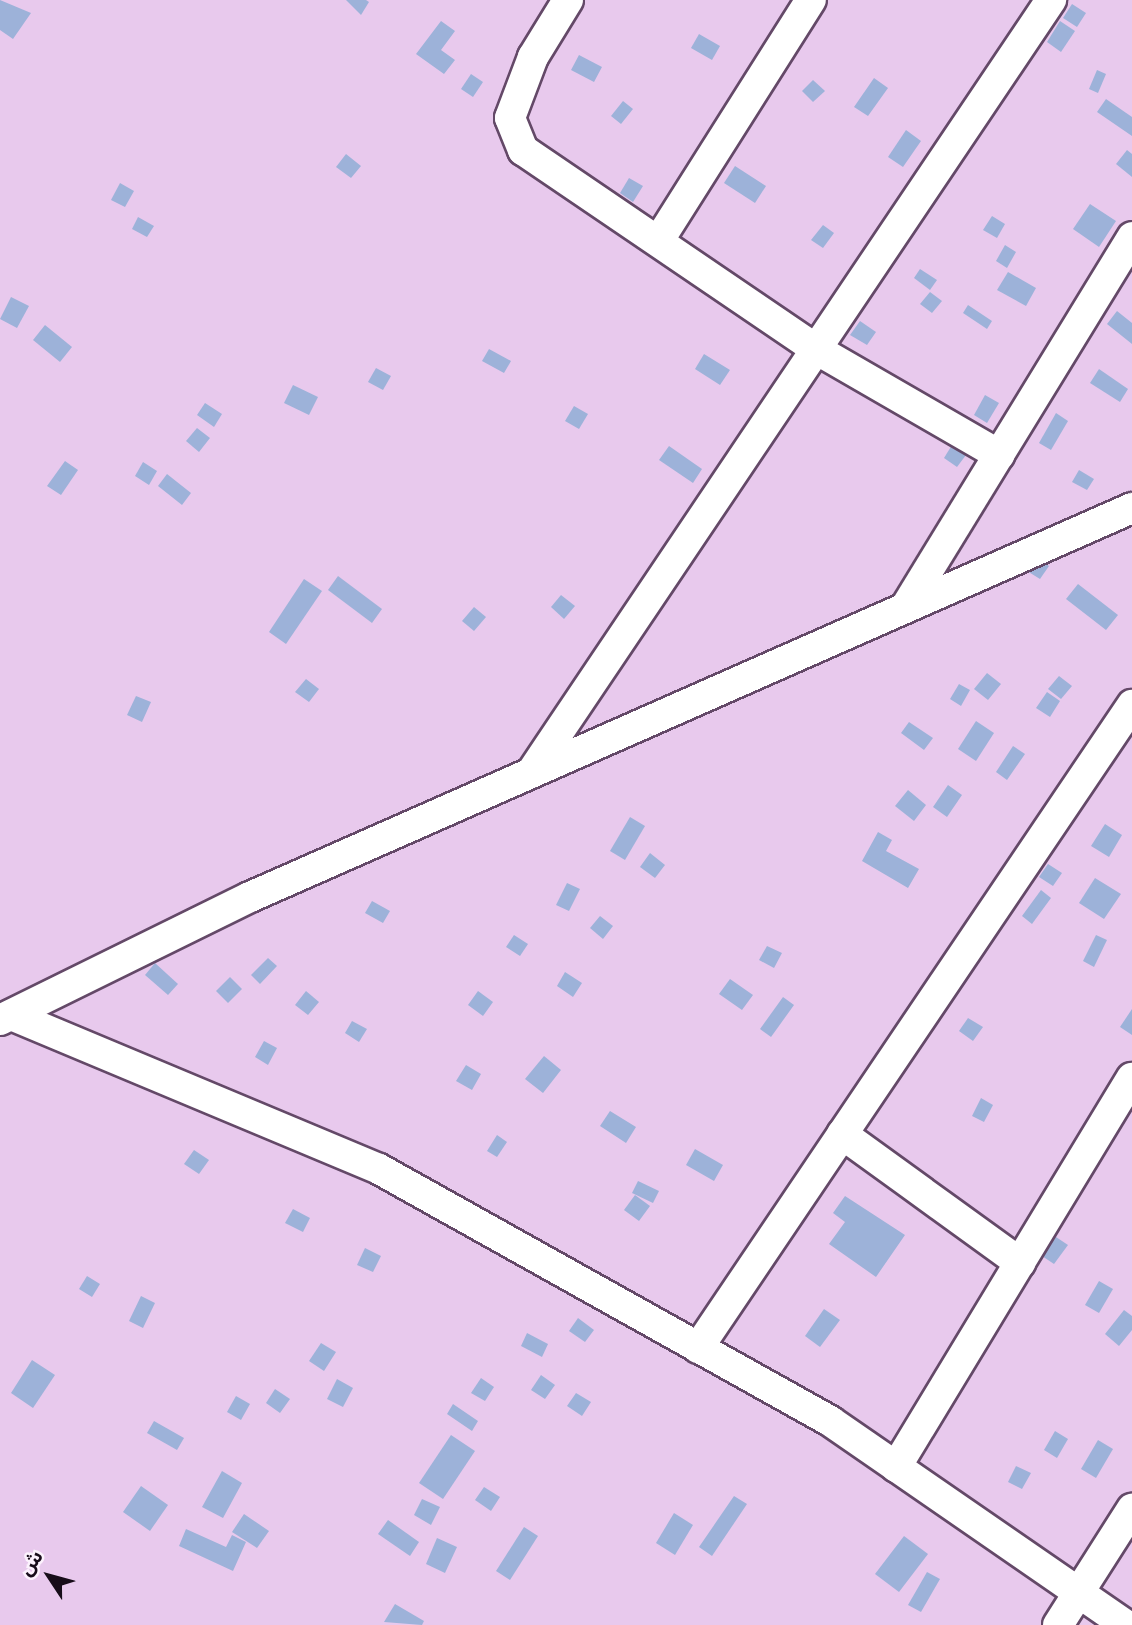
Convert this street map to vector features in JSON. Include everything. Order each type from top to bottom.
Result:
[{"type":"street","points":[[568,0],[533,57],[510,118],[523,150],[814,348],[999,455]]},
{"type":"street","points":[[659,240],[811,0]]},
{"type":"street","points":[[531,773],[814,348],[1051,0]]},
{"type":"street","points":[[905,608],[1132,237]]},
{"type":"street","points":[[5,1017],[250,897],[1132,508]]},
{"type":"street","points":[[698,1348],[1132,705]]},
{"type":"street","points":[[5,1017],[379,1169],[830,1421],[1126,1625]]},
{"type":"street","points":[[896,1466],[1132,1078]]},
{"type":"street","points":[[842,1135],[1020,1263]]},
{"type":"street","points":[[1058,1625],[1132,1509]]},
{"type":"building","points":[[0,0],[31,13],[13,39],[0,30]]},
{"type":"building","points":[[346,0],[366,0],[369,2],[361,15]]},
{"type":"building","points":[[1072,4],[1086,13],[1077,27],[1063,18]]},
{"type":"building","points":[[441,21],[455,31],[441,50],[455,60],[444,74],[416,54]]},
{"type":"building","points":[[1060,21],[1075,31],[1061,52],[1047,42]]},
{"type":"building","points":[[699,34],[720,46],[712,60],[691,48]]},
{"type":"building","points":[[579,55],[602,67],[594,82],[571,70]]},
{"type":"building","points":[[1097,70],[1106,74],[1098,93],[1089,89]]},
{"type":"building","points":[[471,74],[483,82],[473,97],[461,89]]},
{"type":"building","points":[[874,78],[888,88],[868,116],[854,107]]},
{"type":"building","points":[[813,80],[825,91],[813,102],[802,91]]},
{"type":"building","points":[[1106,99],[1132,117],[1132,136],[1097,112]]},
{"type":"building","points":[[623,101],[633,109],[621,124],[611,116]]},
{"type":"building","points":[[906,130],[921,141],[903,167],[888,157]]},
{"type":"building","points":[[1127,150],[1132,154],[1132,177],[1116,164]]},
{"type":"building","points":[[346,154],[361,166],[351,178],[336,167]]},
{"type":"building","points":[[735,166],[766,186],[755,203],[724,183]]},
{"type":"building","points":[[629,178],[643,186],[633,202],[620,193]]},
{"type":"building","points":[[120,183],[134,191],[125,207],[111,200]]},
{"type":"building","points":[[1090,204],[1116,221],[1099,247],[1073,229]]},
{"type":"building","points":[[992,216],[1005,224],[997,238],[983,230]]},
{"type":"building","points":[[138,217],[154,226],[147,237],[132,229]]},
{"type":"building","points":[[823,225],[834,233],[823,248],[811,240]]},
{"type":"building","points":[[1005,245],[1016,252],[1007,268],[996,261]]},
{"type":"building","points":[[920,269],[937,280],[930,290],[914,278]]},
{"type":"building","points":[[1008,272],[1036,288],[1026,306],[997,290]]},
{"type":"building","points":[[930,292],[942,301],[932,313],[920,304]]},
{"type":"building","points":[[11,297],[29,306],[17,328],[0,319]]},
{"type":"building","points":[[968,305],[992,321],[987,329],[963,313]]},
{"type":"building","points":[[1117,311],[1132,323],[1132,344],[1107,324]]},
{"type":"building","points":[[860,321],[876,332],[867,345],[850,335]]},
{"type":"building","points":[[45,325],[72,347],[60,362],[33,340]]},
{"type":"building","points":[[489,349],[511,361],[504,373],[482,361]]},
{"type":"building","points":[[704,354],[730,370],[720,385],[695,369]]},
{"type":"building","points":[[376,368],[391,376],[383,390],[368,382]]},
{"type":"building","points":[[1099,369],[1128,389],[1120,402],[1090,383]]},
{"type":"building","points":[[293,385],[318,397],[309,415],[284,403]]},
{"type":"building","points":[[985,395],[999,403],[987,423],[974,415]]},
{"type":"building","points":[[205,403],[222,414],[214,427],[197,415]]},
{"type":"building","points":[[574,406],[588,414],[579,429],[565,421]]},
{"type":"building","points":[[1056,413],[1068,421],[1051,450],[1039,443]]},
{"type":"building","points":[[197,428],[210,438],[199,452],[186,441]]},
{"type":"building","points":[[952,445],[966,455],[957,467],[944,458]]},
{"type":"building","points":[[669,446],[702,469],[693,483],[659,460]]},
{"type":"building","points":[[65,461],[78,470],[61,495],[47,486]]},
{"type":"building","points":[[143,462],[157,471],[149,485],[135,476]]},
{"type":"building","points":[[1079,470],[1094,479],[1087,490],[1072,482]]},
{"type":"building","points":[[167,474],[191,493],[182,505],[158,486]]},
{"type":"building","points":[[1036,557],[1049,566],[1040,579],[1027,571]]},
{"type":"building","points":[[338,576],[382,609],[372,623],[328,590]]},
{"type":"building","points":[[304,579],[322,591],[286,644],[269,632]]},
{"type":"building","points":[[1078,584],[1118,615],[1106,630],[1066,599]]},
{"type":"building","points":[[561,595],[575,606],[564,619],[551,607]]},
{"type":"building","points":[[474,607],[486,617],[474,631],[462,621]]},
{"type":"building","points":[[987,673],[1001,684],[988,700],[974,689]]},
{"type":"building","points":[[1059,676],[1072,686],[1061,699],[1048,689]]},
{"type":"building","points":[[306,679],[319,689],[309,702],[295,692]]},
{"type":"building","points":[[959,684],[970,690],[961,706],[950,699]]},
{"type":"building","points":[[1047,692],[1060,701],[1050,717],[1036,708]]},
{"type":"building","points":[[136,696],[151,702],[142,722],[127,715]]},
{"type":"building","points":[[976,721],[994,733],[976,761],[958,749]]},
{"type":"building","points":[[909,722],[933,738],[924,750],[901,733]]},
{"type":"building","points":[[1013,746],[1025,754],[1007,780],[996,772]]},
{"type":"building","points":[[948,785],[962,795],[947,817],[933,807]]},
{"type":"building","points":[[908,790],[926,805],[914,821],[895,806]]},
{"type":"building","points":[[630,817],[645,826],[625,860],[610,851]]},
{"type":"building","points":[[1105,824],[1122,835],[1109,857],[1091,846]]},
{"type":"building","points":[[878,832],[892,840],[886,851],[919,869],[908,888],[862,861]]},
{"type":"building","points":[[650,853],[665,865],[655,878],[640,867]]},
{"type":"building","points":[[1048,864],[1062,873],[1053,886],[1039,877]]},
{"type":"building","points":[[1095,878],[1121,894],[1104,919],[1079,903]]},
{"type":"building","points":[[567,883],[580,889],[569,911],[556,905]]},
{"type":"building","points":[[1041,890],[1051,898],[1032,924],[1022,916]]},
{"type":"building","points":[[372,901],[390,911],[383,923],[365,913]]},
{"type":"building","points":[[600,916],[613,926],[603,939],[590,928]]},
{"type":"building","points":[[514,935],[528,944],[520,956],[506,947]]},
{"type":"building","points":[[1096,935],[1107,940],[1094,967],[1083,961]]},
{"type":"building","points":[[767,946],[782,953],[774,968],[759,960]]},
{"type":"building","points":[[268,958],[277,966],[260,984],[251,975]]},
{"type":"building","points":[[155,963],[178,984],[168,995],[145,975]]},
{"type":"building","points":[[565,972],[582,983],[573,997],[557,986]]},
{"type":"building","points":[[230,977],[242,989],[228,1003],[216,991]]},
{"type":"building","points":[[730,979],[753,995],[742,1010],[719,994]]},
{"type":"building","points":[[306,991],[319,1002],[308,1015],[295,1005]]},
{"type":"building","points":[[478,991],[493,1002],[483,1016],[468,1005]]},
{"type":"building","points":[[783,997],[794,1005],[771,1037],[760,1029]]},
{"type":"building","points":[[1132,1009],[1132,1035],[1120,1027]]},
{"type":"building","points":[[968,1018],[983,1027],[973,1041],[959,1031]]},
{"type":"building","points":[[352,1021],[367,1029],[359,1042],[345,1033]]},
{"type":"building","points":[[264,1041],[277,1048],[268,1065],[255,1057]]},
{"type":"building","points":[[544,1056],[561,1070],[543,1093],[525,1079]]},
{"type":"building","points":[[466,1065],[481,1074],[472,1090],[456,1081]]},
{"type":"building","points":[[981,1098],[993,1105],[984,1122],[972,1116]]},
{"type":"building","points":[[610,1111],[636,1127],[626,1143],[600,1126]]},
{"type":"building","points":[[497,1135],[507,1142],[497,1157],[487,1151]]},
{"type":"building","points":[[695,1149],[723,1165],[714,1181],[686,1165]]},
{"type":"building","points":[[194,1150],[209,1160],[199,1174],[184,1164]]},
{"type":"building","points":[[638,1181],[659,1191],[653,1203],[632,1193]]},
{"type":"building","points":[[635,1195],[650,1206],[639,1221],[624,1210]]},
{"type":"building","points":[[845,1196],[905,1235],[876,1277],[829,1244],[845,1222],[833,1213]]},
{"type":"building","points":[[293,1209],[310,1218],[303,1232],[285,1223]]},
{"type":"building","points":[[1056,1237],[1068,1245],[1054,1264],[1042,1256]]},
{"type":"building","points":[[365,1248],[381,1256],[373,1272],[357,1265]]},
{"type":"building","points":[[87,1276],[100,1284],[92,1297],[79,1289]]},
{"type":"building","points":[[1099,1281],[1113,1289],[1099,1313],[1085,1305]]},
{"type":"building","points":[[141,1296],[155,1303],[143,1328],[129,1321]]},
{"type":"building","points":[[824,1309],[840,1320],[820,1347],[805,1336]]},
{"type":"building","points":[[1124,1310],[1132,1316],[1132,1330],[1119,1346],[1105,1334]]},
{"type":"building","points":[[578,1318],[594,1330],[585,1342],[569,1331]]},
{"type":"building","points":[[527,1333],[548,1344],[542,1357],[521,1346]]},
{"type":"building","points":[[321,1343],[336,1352],[324,1371],[309,1361]]},
{"type":"building","points":[[32,1360],[55,1375],[33,1408],[11,1393]]},
{"type":"building","points":[[541,1375],[555,1385],[545,1399],[531,1390]]},
{"type":"building","points":[[481,1378],[494,1387],[485,1401],[471,1393]]},
{"type":"building","points":[[337,1379],[353,1388],[343,1407],[327,1399]]},
{"type":"building","points":[[275,1389],[290,1399],[280,1413],[266,1403]]},
{"type":"building","points":[[576,1393],[591,1402],[582,1416],[567,1406]]},
{"type":"building","points":[[236,1396],[250,1404],[241,1420],[227,1412]]},
{"type":"building","points":[[453,1404],[478,1421],[472,1431],[447,1414]]},
{"type":"building","points":[[154,1421],[184,1438],[177,1450],[147,1433]]},
{"type":"building","points":[[1055,1431],[1068,1439],[1057,1458],[1044,1450]]},
{"type":"building","points":[[451,1435],[475,1451],[443,1499],[419,1483]]},
{"type":"building","points":[[1098,1440],[1113,1449],[1096,1478],[1081,1469]]},
{"type":"building","points":[[1016,1466],[1031,1473],[1022,1489],[1008,1482]]},
{"type":"building","points":[[222,1471],[242,1483],[223,1518],[202,1507]]},
{"type":"building","points":[[141,1486],[168,1505],[150,1531],[123,1512]]},
{"type":"building","points":[[484,1487],[500,1497],[491,1511],[475,1500]]},
{"type":"building","points":[[734,1496],[747,1504],[712,1556],[699,1547]]},
{"type":"building","points":[[422,1499],[440,1507],[431,1525],[414,1515]]},
{"type":"building","points":[[674,1513],[693,1525],[675,1555],[656,1543]]},
{"type":"building","points":[[244,1514],[269,1531],[257,1548],[232,1532]]},
{"type":"building","points":[[388,1520],[419,1542],[410,1556],[378,1534]]},
{"type":"building","points":[[524,1527],[538,1536],[510,1580],[496,1571]]},
{"type":"building","points":[[186,1529],[226,1547],[232,1535],[246,1542],[233,1571],[179,1546]]},
{"type":"building","points":[[904,1536],[928,1554],[899,1592],[875,1574]]},
{"type":"building","points":[[437,1538],[457,1547],[445,1573],[426,1564]]},
{"type":"building","points":[[927,1572],[940,1579],[921,1612],[908,1605]]},
{"type":"building","points":[[395,1604],[424,1621],[422,1625],[384,1622]]}]
